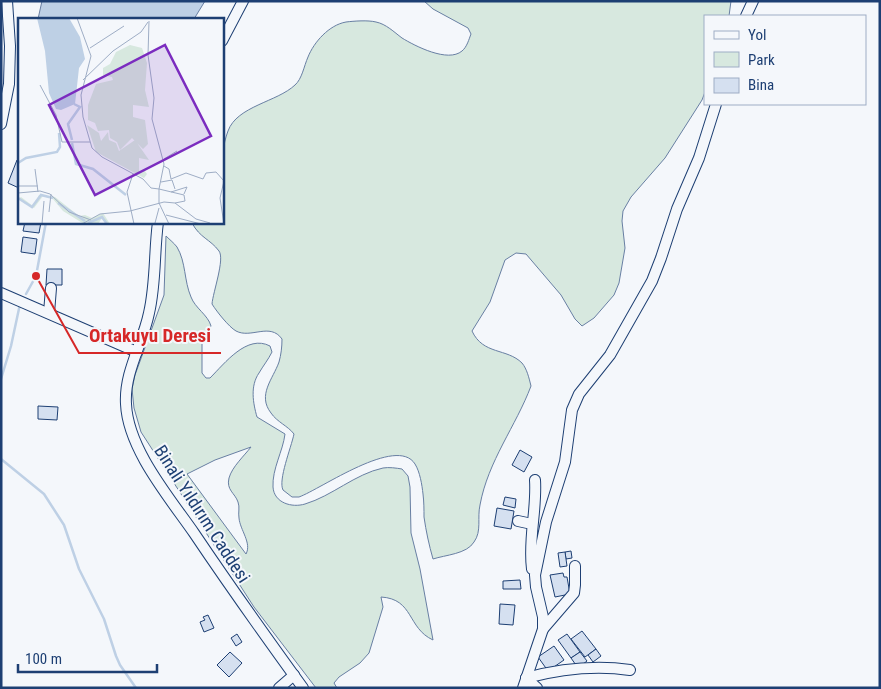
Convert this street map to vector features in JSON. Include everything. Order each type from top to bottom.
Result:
[{"type":"street","points":[[1,124],[9,84],[10,46],[7,1]]},
{"type":"street","points":[[224,37],[243,1]]},
{"type":"street","points":[[746,15],[753,1]]},
{"type":"street","points":[[535,580],[546,522],[565,462],[570,419],[575,402],[610,355],[652,281],[677,209],[699,158],[716,105]]},
{"type":"street","name":"Binali Yıldırım Caddesi","points":[[158,224],[153,296],[126,391],[126,406],[133,434],[141,453],[156,478],[231,588],[303,688]]},
{"type":"street","points":[[48,313],[51,288]]},
{"type":"street","points":[[1,293],[137,352]]},
{"type":"street","points":[[524,683],[543,629],[543,617],[531,552],[535,480]]},
{"type":"street","points":[[518,521],[532,524]]},
{"type":"street","points":[[543,629],[574,593],[576,585],[575,566]]},
{"type":"street","points":[[524,683],[566,670],[612,667],[630,670]]},
{"type":"street","points":[[279,688],[294,675]]},
{"type":"street","points":[[524,683],[537,688]]},
{"type":"green space","points":[[424,1],[731,1],[729,15],[704,15],[704,95],[665,158],[631,197],[623,211],[622,221],[625,248],[619,283],[614,295],[594,318],[582,326],[575,319],[561,295],[526,254],[516,253],[505,260],[490,302],[472,331],[482,344],[516,358],[522,363],[527,371],[531,386],[489,473],[480,505],[479,529],[474,542],[471,546],[455,554],[433,559],[424,517],[423,494],[419,475],[415,464],[406,457],[392,456],[376,460],[341,475],[299,497],[292,497],[283,490],[283,472],[294,434],[273,416],[266,400],[268,387],[279,362],[282,339],[272,332],[242,333],[236,331],[220,315],[212,304],[221,261],[219,251],[198,232],[193,224],[224,224],[224,146],[228,131],[233,123],[248,110],[278,96],[295,85],[314,46],[328,30],[349,22],[376,22],[387,26],[402,38],[423,49],[449,55],[462,51],[467,45],[471,34],[468,28],[433,9]]},
{"type":"green space","points":[[166,236],[180,253],[189,291],[195,305],[207,318],[211,326],[202,340],[202,373],[206,378],[210,378],[230,358],[245,347],[261,343],[270,346],[272,352],[256,378],[253,395],[257,417],[285,434],[273,480],[274,492],[284,503],[289,505],[305,504],[325,496],[363,475],[383,468],[402,469],[408,476],[411,533],[420,569],[433,640],[425,635],[405,608],[399,603],[392,599],[381,597],[383,607],[369,653],[360,663],[339,677],[334,683],[337,688],[316,688],[254,607],[141,432],[134,408],[132,389],[135,375],[164,295]],"holes":[[[251,447],[238,462],[228,482],[239,504],[240,523],[248,545],[246,554],[187,474],[215,460]]]},
{"type":"water","points":[[42,1],[205,1],[195,18],[38,18]]},
{"type":"building","points":[[17,160],[18,160],[18,188],[8,183]]},
{"type":"building","points":[[25,224],[41,224],[39,233],[23,231]]},
{"type":"building","points":[[23,237],[37,239],[35,254],[21,252]]},
{"type":"building","points":[[47,269],[62,269],[62,285],[46,285]]},
{"type":"building","points":[[38,406],[58,407],[57,420],[38,419]]},
{"type":"building","points":[[520,450],[532,457],[524,472],[512,465]]},
{"type":"building","points":[[505,497],[516,499],[515,508],[503,505]]},
{"type":"building","points":[[497,508],[514,511],[511,529],[494,526]]},
{"type":"building","points":[[571,551],[572,558],[566,559],[565,552]]},
{"type":"building","points":[[565,552],[567,566],[560,567],[558,553]]},
{"type":"building","points":[[563,573],[564,577],[567,577],[570,594],[555,597],[550,575]]},
{"type":"building","points":[[520,580],[521,589],[503,589],[503,581]]},
{"type":"building","points":[[500,604],[515,605],[513,625],[499,624]]},
{"type":"building","points":[[208,615],[214,628],[204,632],[200,622],[205,620],[203,617]]},
{"type":"building","points":[[582,631],[596,649],[585,657],[571,639]]},
{"type":"building","points":[[237,634],[242,642],[236,646],[231,638]]},
{"type":"building","points":[[567,634],[580,652],[571,658],[558,640]]},
{"type":"building","points":[[554,646],[564,660],[548,671],[538,657]]},
{"type":"building","points":[[596,649],[601,656],[593,662],[588,655]]},
{"type":"building","points":[[230,652],[242,663],[229,677],[217,665]]},
{"type":"building","points":[[580,652],[587,661],[578,668],[571,658]]},
{"type":"waterway","points":[[26,294],[36,276],[46,224]]},
{"type":"waterway","points":[[1,379],[11,346],[20,304]]},
{"type":"waterway","points":[[1,459],[44,494],[64,525],[79,569],[104,619],[116,656],[136,688]]},
{"type":"place","name":"Ortakuyu Deresi","points":[[36,276]]}]
